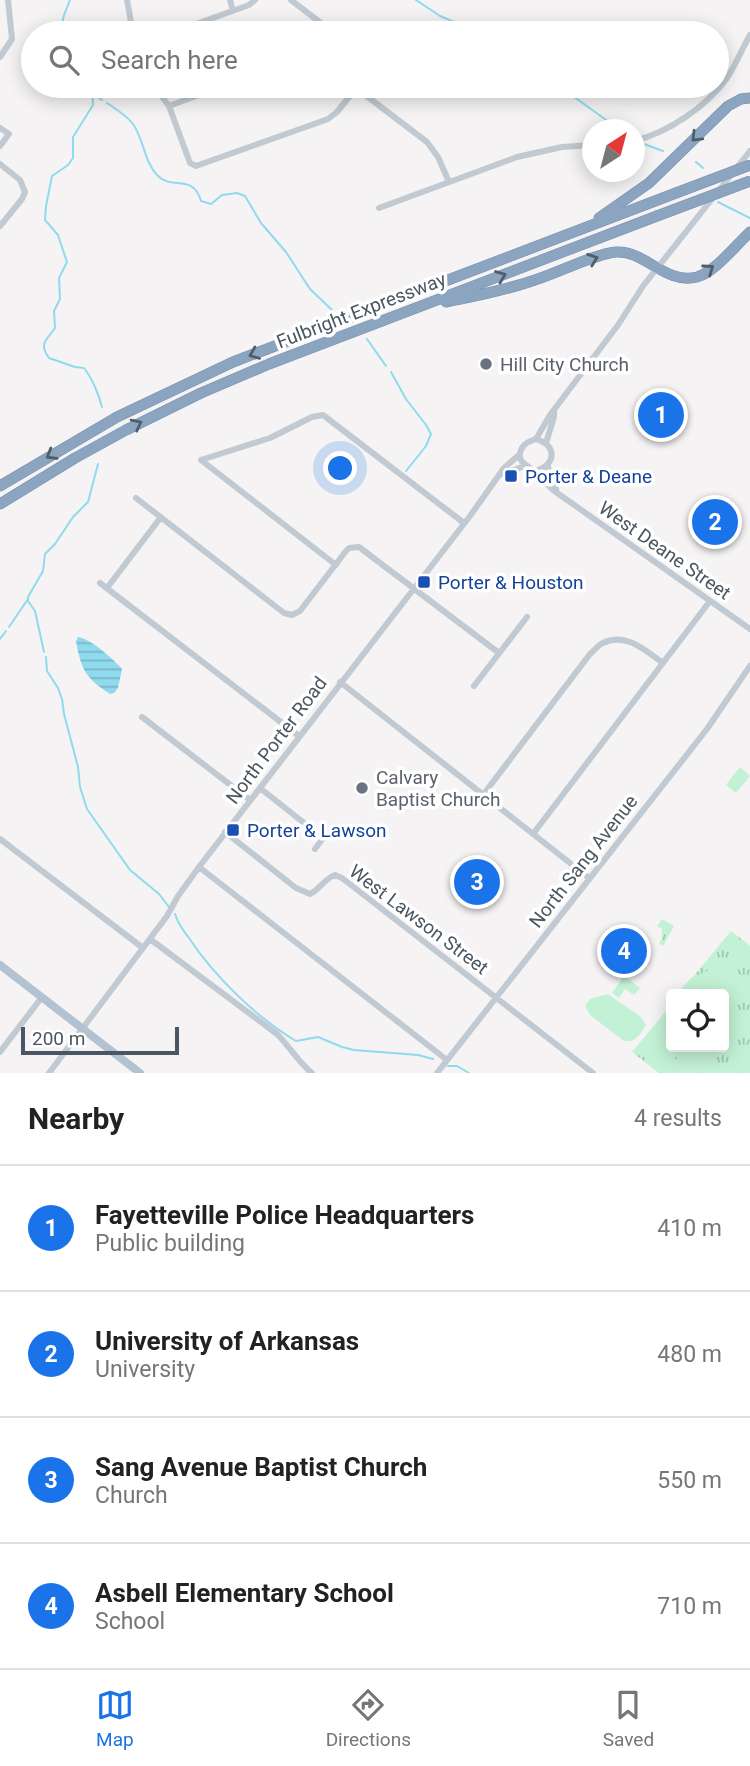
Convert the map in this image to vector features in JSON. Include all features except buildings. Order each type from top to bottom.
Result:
[{"type":"highway","points":[[580,230],[649,183],[728,106],[741,99],[750,98]]},
{"type":"highway","name":"Fulbright Expressway","points":[[0,486],[117,417],[264,349],[750,165]]},
{"type":"highway","name":"Fulbright Expressway","points":[[0,505],[126,430],[201,393],[269,364],[750,181]]},
{"type":"highway","points":[[415,309],[505,289],[618,252],[630,253],[678,277],[698,276],[710,269],[750,232]]},
{"type":"main road","points":[[0,965],[140,1073]]},
{"type":"street","points":[[1,54],[13,36],[8,0]]},
{"type":"street","points":[[127,0],[131,21]]},
{"type":"street","points":[[230,0],[233,11]]},
{"type":"street","points":[[205,21],[249,5],[255,0]]},
{"type":"street","points":[[291,0],[318,21]]},
{"type":"street","points":[[729,75],[750,35]]},
{"type":"street","points":[[163,98],[169,106],[192,166],[328,118],[348,98]]},
{"type":"street","points":[[169,106],[191,98]]},
{"type":"street","points":[[371,98],[427,142],[438,157],[449,182]]},
{"type":"street","points":[[645,138],[679,122],[707,98]]},
{"type":"street","points":[[0,128],[9,134],[0,146]]},
{"type":"street","points":[[379,208],[532,153],[582,146]]},
{"type":"street","points":[[548,465],[535,471],[525,466],[519,455],[526,443],[536,439],[643,286],[750,151]]},
{"type":"street","points":[[0,164],[17,177],[25,192],[0,226]]},
{"type":"street","points":[[546,443],[554,411]]},
{"type":"street","points":[[336,565],[201,460],[270,438],[312,417],[323,415],[464,523]]},
{"type":"street","points":[[536,439],[546,443],[551,450],[548,476],[561,496]]},
{"type":"street","name":"North Porter Road","points":[[49,1073],[167,916],[183,888],[225,832],[504,468],[519,455]]},
{"type":"street","points":[[500,475],[525,466]]},
{"type":"street","name":"West Deane Street","points":[[535,471],[561,496],[750,629]]},
{"type":"street","points":[[136,498],[285,613],[292,615],[300,611],[346,551],[359,547],[499,653]]},
{"type":"street","points":[[107,588],[161,517]]},
{"type":"street","points":[[100,583],[299,736]]},
{"type":"street","points":[[533,834],[710,601]]},
{"type":"street","points":[[474,686],[527,617]]},
{"type":"street","points":[[483,795],[590,654],[602,643],[618,639],[635,643],[663,663]]},
{"type":"street","name":"North Sang Avenue","points":[[437,1073],[713,721],[750,666]]},
{"type":"street","points":[[340,682],[589,878]]},
{"type":"street","points":[[142,717],[250,800]]},
{"type":"street","points":[[260,788],[323,838]]},
{"type":"street","points":[[315,849],[329,831]]},
{"type":"street","name":"West Lawson Street","points":[[225,832],[302,891],[310,894],[328,877],[335,875],[342,878],[593,1073]]},
{"type":"street","points":[[0,839],[143,948]]},
{"type":"street","points":[[199,867],[447,1060]]},
{"type":"street","points":[[150,939],[276,1034],[312,1073]]},
{"type":"street","points":[[0,1052],[42,997]]},
{"type":"green space","points":[[740,767],[750,776],[736,793],[726,785]]},
{"type":"green space","points":[[662,919],[674,926],[663,946],[659,943],[662,929],[657,926]]},
{"type":"green space","points":[[731,931],[750,946],[750,1073],[659,1073],[632,1052],[666,1011],[666,1052],[729,1052],[729,989],[706,989],[687,984]]},
{"type":"green space","points":[[725,967],[750,980],[729,1017],[729,989],[681,989],[690,979]]},
{"type":"green space","points":[[624,976],[640,988],[634,995],[625,989],[619,998],[612,993]]},
{"type":"green space","points":[[608,994],[641,1017],[646,1025],[640,1035],[624,1041],[590,1015],[585,1006],[590,999]]},
{"type":"green space","points":[[657,1023],[666,1030],[666,1052],[672,1052],[663,1062],[641,1043]]},
{"type":"green space","points":[[682,1052],[697,1054],[681,1073],[676,1073],[669,1067]]},
{"type":"green space","points":[[701,1052],[718,1052],[710,1062],[699,1054]]},
{"type":"green space","points":[[698,1055],[708,1063],[700,1073],[683,1073]]},
{"type":"water","points":[[78,637],[95,645],[122,669],[118,688],[114,693],[110,694],[90,678],[82,666],[76,641]]},
{"type":"waterway","points":[[63,21],[70,0]]},
{"type":"waterway","points":[[416,0],[452,21]]},
{"type":"waterway","points":[[93,98],[93,105],[73,137],[73,158],[52,176],[46,206],[45,220],[58,235],[67,262],[59,278],[60,299],[54,311],[55,328],[44,349],[49,358],[84,368],[102,407]]},
{"type":"waterway","points":[[576,98],[605,119]]},
{"type":"waterway","points":[[107,103],[133,124],[149,163],[163,180],[193,187],[201,201],[211,204],[222,195],[237,193],[245,196],[261,223],[286,252],[310,289],[332,310]]},
{"type":"waterway","points":[[645,144],[663,151]]},
{"type":"waterway","points":[[696,162],[703,168]]},
{"type":"waterway","points":[[718,202],[750,218]]},
{"type":"waterway","points":[[367,339],[386,366]]},
{"type":"waterway","points":[[391,372],[431,434],[426,446],[406,471]]},
{"type":"waterway","points":[[44,652],[35,611],[28,597],[43,571],[45,554],[88,502],[98,464]]},
{"type":"waterway","points":[[9,627],[28,599]]},
{"type":"waterway","points":[[0,639],[6,631]]},
{"type":"waterway","points":[[46,657],[47,671],[62,699],[87,809],[130,870],[159,894],[169,907]]},
{"type":"waterway","points":[[175,914],[199,952],[224,981],[266,1021],[296,1041],[318,1037],[354,1050],[418,1055],[433,1059]]},
{"type":"waterway","points":[[448,1066],[457,1066],[469,1073]]},
{"type":"place","name":"Hill City Church","points":[[486,364]]},
{"type":"place","name":"Fayetteville Police Headquarters","points":[[661,415]]},
{"type":"place","name":"Porter & Deane","points":[[511,476]]},
{"type":"place","name":"University of Arkansas","points":[[715,522]]},
{"type":"place","name":"Porter & Houston","points":[[424,582]]},
{"type":"place","name":"Calvary Baptist Church","points":[[362,788]]},
{"type":"place","name":"Porter & Lawson","points":[[233,830]]},
{"type":"place","name":"Sang Avenue Baptist Church","points":[[477,882]]},
{"type":"place","name":"Asbell Elementary School","points":[[624,951]]}]
